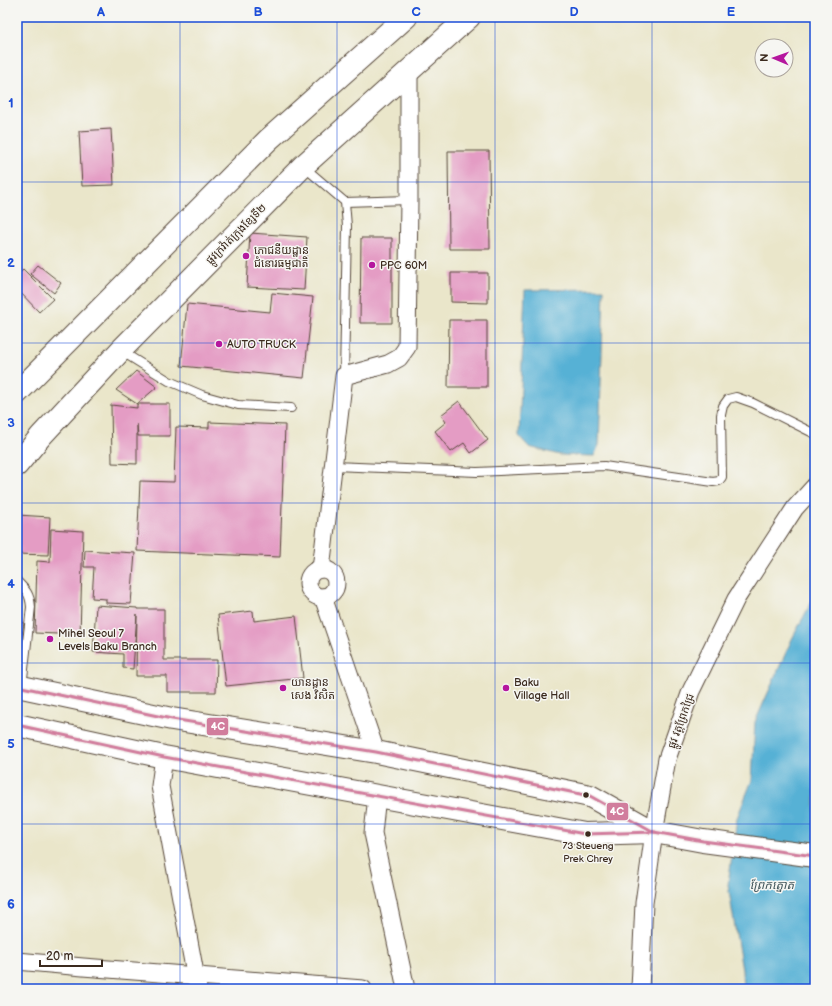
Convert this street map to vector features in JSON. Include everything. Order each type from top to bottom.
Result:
[{"type":"main road","points":[[17,393],[268,140],[406,17]]},
{"type":"main road","name":"ផ្លូវក្រវ៉ាត់ក្រុងខ្សែទី២","points":[[17,465],[41,436],[121,350],[302,166],[469,17]]},
{"type":"main road","points":[[19,687],[172,718],[376,752],[590,796],[654,832]]},
{"type":"main road","points":[[17,725],[164,757],[585,834],[654,832],[703,841],[815,856]]},
{"type":"street","points":[[376,752],[322,597],[327,596],[334,591],[336,583],[330,572],[321,569],[344,376],[388,364],[399,358],[407,347],[409,70]]},
{"type":"street","name":"ផ្លូវ វត្តព្រែកជ្រៃ","points":[[640,989],[644,903],[654,832],[667,759],[691,691],[736,599],[796,508],[815,486]]},
{"type":"street","points":[[164,757],[160,786],[197,983]]},
{"type":"street","points":[[377,796],[373,833],[406,989]]},
{"type":"street","points":[[17,961],[83,967],[197,983],[363,989]]},
{"type":"lane","points":[[302,166],[345,202],[409,200]]},
{"type":"lane","points":[[344,376],[345,202]]},
{"type":"lane","points":[[121,350],[170,380],[202,395],[238,405],[291,408]]},
{"type":"lane","points":[[334,466],[476,472],[604,466],[713,482],[719,481],[722,477],[721,415],[723,406],[728,399],[736,397],[753,403],[815,434]]},
{"type":"lane","points":[[17,581],[30,598],[31,607],[19,687]]},
{"type":"water","points":[[604,289],[599,445],[594,456],[560,455],[529,447],[519,436],[525,290]]},
{"type":"water","name":"ព្រែកត្នោត","points":[[815,595],[815,989],[743,989],[742,970],[728,885],[737,818],[752,780],[755,722],[792,639]]},
{"type":"building","points":[[111,129],[114,185],[82,186],[79,131]]},
{"type":"building","points":[[448,151],[489,151],[490,249],[449,249]]},
{"type":"building","points":[[250,233],[307,237],[304,290],[247,287]]},
{"type":"building","points":[[361,238],[392,238],[392,323],[360,323]]},
{"type":"building","points":[[38,265],[61,283],[54,293],[30,274]]},
{"type":"building","points":[[23,269],[53,299],[39,312],[17,289],[17,275]]},
{"type":"building","points":[[451,273],[488,273],[488,303],[451,302]]},
{"type":"building","points":[[272,293],[313,297],[304,378],[181,366],[187,304],[270,312]]},
{"type":"building","points":[[449,320],[487,320],[487,387],[448,387]]},
{"type":"building","points":[[136,371],[157,387],[137,404],[116,390]]},
{"type":"building","points":[[459,401],[488,440],[471,453],[464,443],[451,452],[435,431],[446,422],[441,415]]},
{"type":"building","points":[[137,404],[170,404],[170,436],[138,436],[137,424],[137,464],[112,463],[111,405],[137,408]]},
{"type":"building","points":[[209,422],[285,425],[280,557],[137,551],[140,481],[174,482],[176,427],[209,428]]},
{"type":"building","points":[[17,515],[50,517],[48,555],[17,554]]},
{"type":"building","points":[[51,529],[83,531],[80,635],[35,633],[37,561],[50,562]]},
{"type":"building","points":[[85,550],[135,553],[131,604],[106,603],[106,599],[92,598],[94,567],[84,567]]},
{"type":"building","points":[[96,605],[137,609],[164,609],[164,660],[217,660],[216,692],[167,692],[167,676],[136,676],[137,614],[133,669],[123,668],[123,654],[93,652]]},
{"type":"building","points":[[253,611],[254,621],[296,616],[303,678],[226,686],[218,615]]},
{"type":"building","points":[[17,622],[24,623],[20,646],[17,646]]},
{"type":"transit line","name":"4C","points":[[17,686],[172,719],[376,752],[590,796],[654,832],[703,841],[815,856]]},
{"type":"transit line","name":"4C","points":[[17,725],[164,757],[585,834],[655,832]]},
{"type":"place","name":"ភោជនីយដ្ឋាន ជំនោរធម្មជាតិ","points":[[246,256]]},
{"type":"place","name":"PPC 60M","points":[[372,265]]},
{"type":"place","name":"AUTO TRUCK","points":[[219,344]]},
{"type":"place","name":"Mihel Seoul 7 Levels Baku Branch","points":[[50,639]]},
{"type":"place","name":"យានដ្ឋាន សេង វិសិត","points":[[283,688]]},
{"type":"place","name":"Baku Village Hall","points":[[506,688]]},
{"type":"place","name":"73 Steueng Prek Chrey","points":[[588,834]]}]
